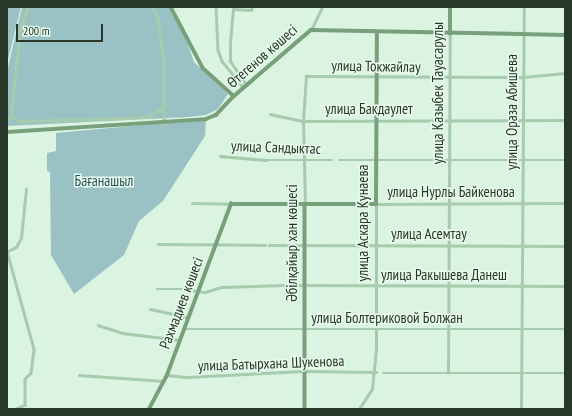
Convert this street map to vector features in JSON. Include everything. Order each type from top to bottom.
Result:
[{"type":"street","points":[[7,121],[11,115],[20,30],[28,7]]},
{"type":"street","points":[[153,7],[158,18],[164,62],[164,124]]},
{"type":"street","points":[[171,7],[203,68],[234,96]]},
{"type":"street","points":[[216,7],[218,50],[222,61],[244,86]]},
{"type":"street","points":[[244,86],[230,62],[233,9],[251,10],[252,7]]},
{"type":"street","points":[[311,30],[322,7]]},
{"type":"street","name":"улица Казыбек Тауасарулы","points":[[448,374],[447,329],[450,204],[450,7]]},
{"type":"street","name":"улица Ораза Абишева","points":[[520,409],[523,246],[522,161],[524,7]]},
{"type":"street","name":"Өтегенов көшесі","points":[[7,132],[192,122],[216,115],[244,86],[311,30],[377,33],[565,36]]},
{"type":"street","name":"улица Аскара Кунаева","points":[[359,409],[372,389],[376,327],[375,120],[377,33]]},
{"type":"street","name":"улица Токжайлау","points":[[306,76],[523,77],[565,72]]},
{"type":"street","name":"Әбілқайыр хан көшесі","points":[[305,409],[305,204],[303,121],[306,76]]},
{"type":"street","points":[[11,115],[19,121],[128,118],[150,116],[164,108]]},
{"type":"street","name":"улица Бакдаулет","points":[[270,114],[303,121],[375,120],[523,122],[565,120]]},
{"type":"street","name":"улица Сандыктас","points":[[220,156],[266,160],[332,160]]},
{"type":"street","name":"улица Сандыктас","points":[[339,160],[565,160]]},
{"type":"street","points":[[16,409],[26,405],[25,379],[31,373],[34,349],[25,322],[8,251],[16,247],[22,233],[26,188]]},
{"type":"street","name":"улица Нурлы Байкенова","points":[[192,203],[565,203]]},
{"type":"street","name":"Рахмадиев көшесі","points":[[149,409],[167,375],[188,318],[200,291],[231,204]]},
{"type":"street","name":"улица Асемтау","points":[[158,244],[183,242],[216,245],[565,246]]},
{"type":"street","name":"улица Ракышева Данеш","points":[[156,289],[209,292],[221,287],[304,285],[448,287],[565,286]]},
{"type":"street","points":[[150,309],[188,318]]},
{"type":"street","points":[[98,325],[122,333],[180,340]]},
{"type":"street","name":"улица Болтериковой Болжан","points":[[184,329],[376,327],[447,329],[565,329]]},
{"type":"street","name":"улица Батырхана Шукенова","points":[[167,375],[188,377],[304,372],[376,372]]},
{"type":"street","points":[[382,372],[448,374],[565,373]]},
{"type":"street","points":[[79,375],[164,381]]},
{"type":"green space","points":[[7,7],[21,7],[7,64]]},
{"type":"green space","points":[[22,7],[169,7],[183,30],[194,62],[228,94],[218,109],[206,115],[7,126],[7,72]]},
{"type":"green space","name":"Бағанашыл","points":[[206,119],[205,136],[163,201],[139,221],[124,255],[74,294],[51,255],[50,172],[47,171],[47,153],[56,151],[56,133]]}]
